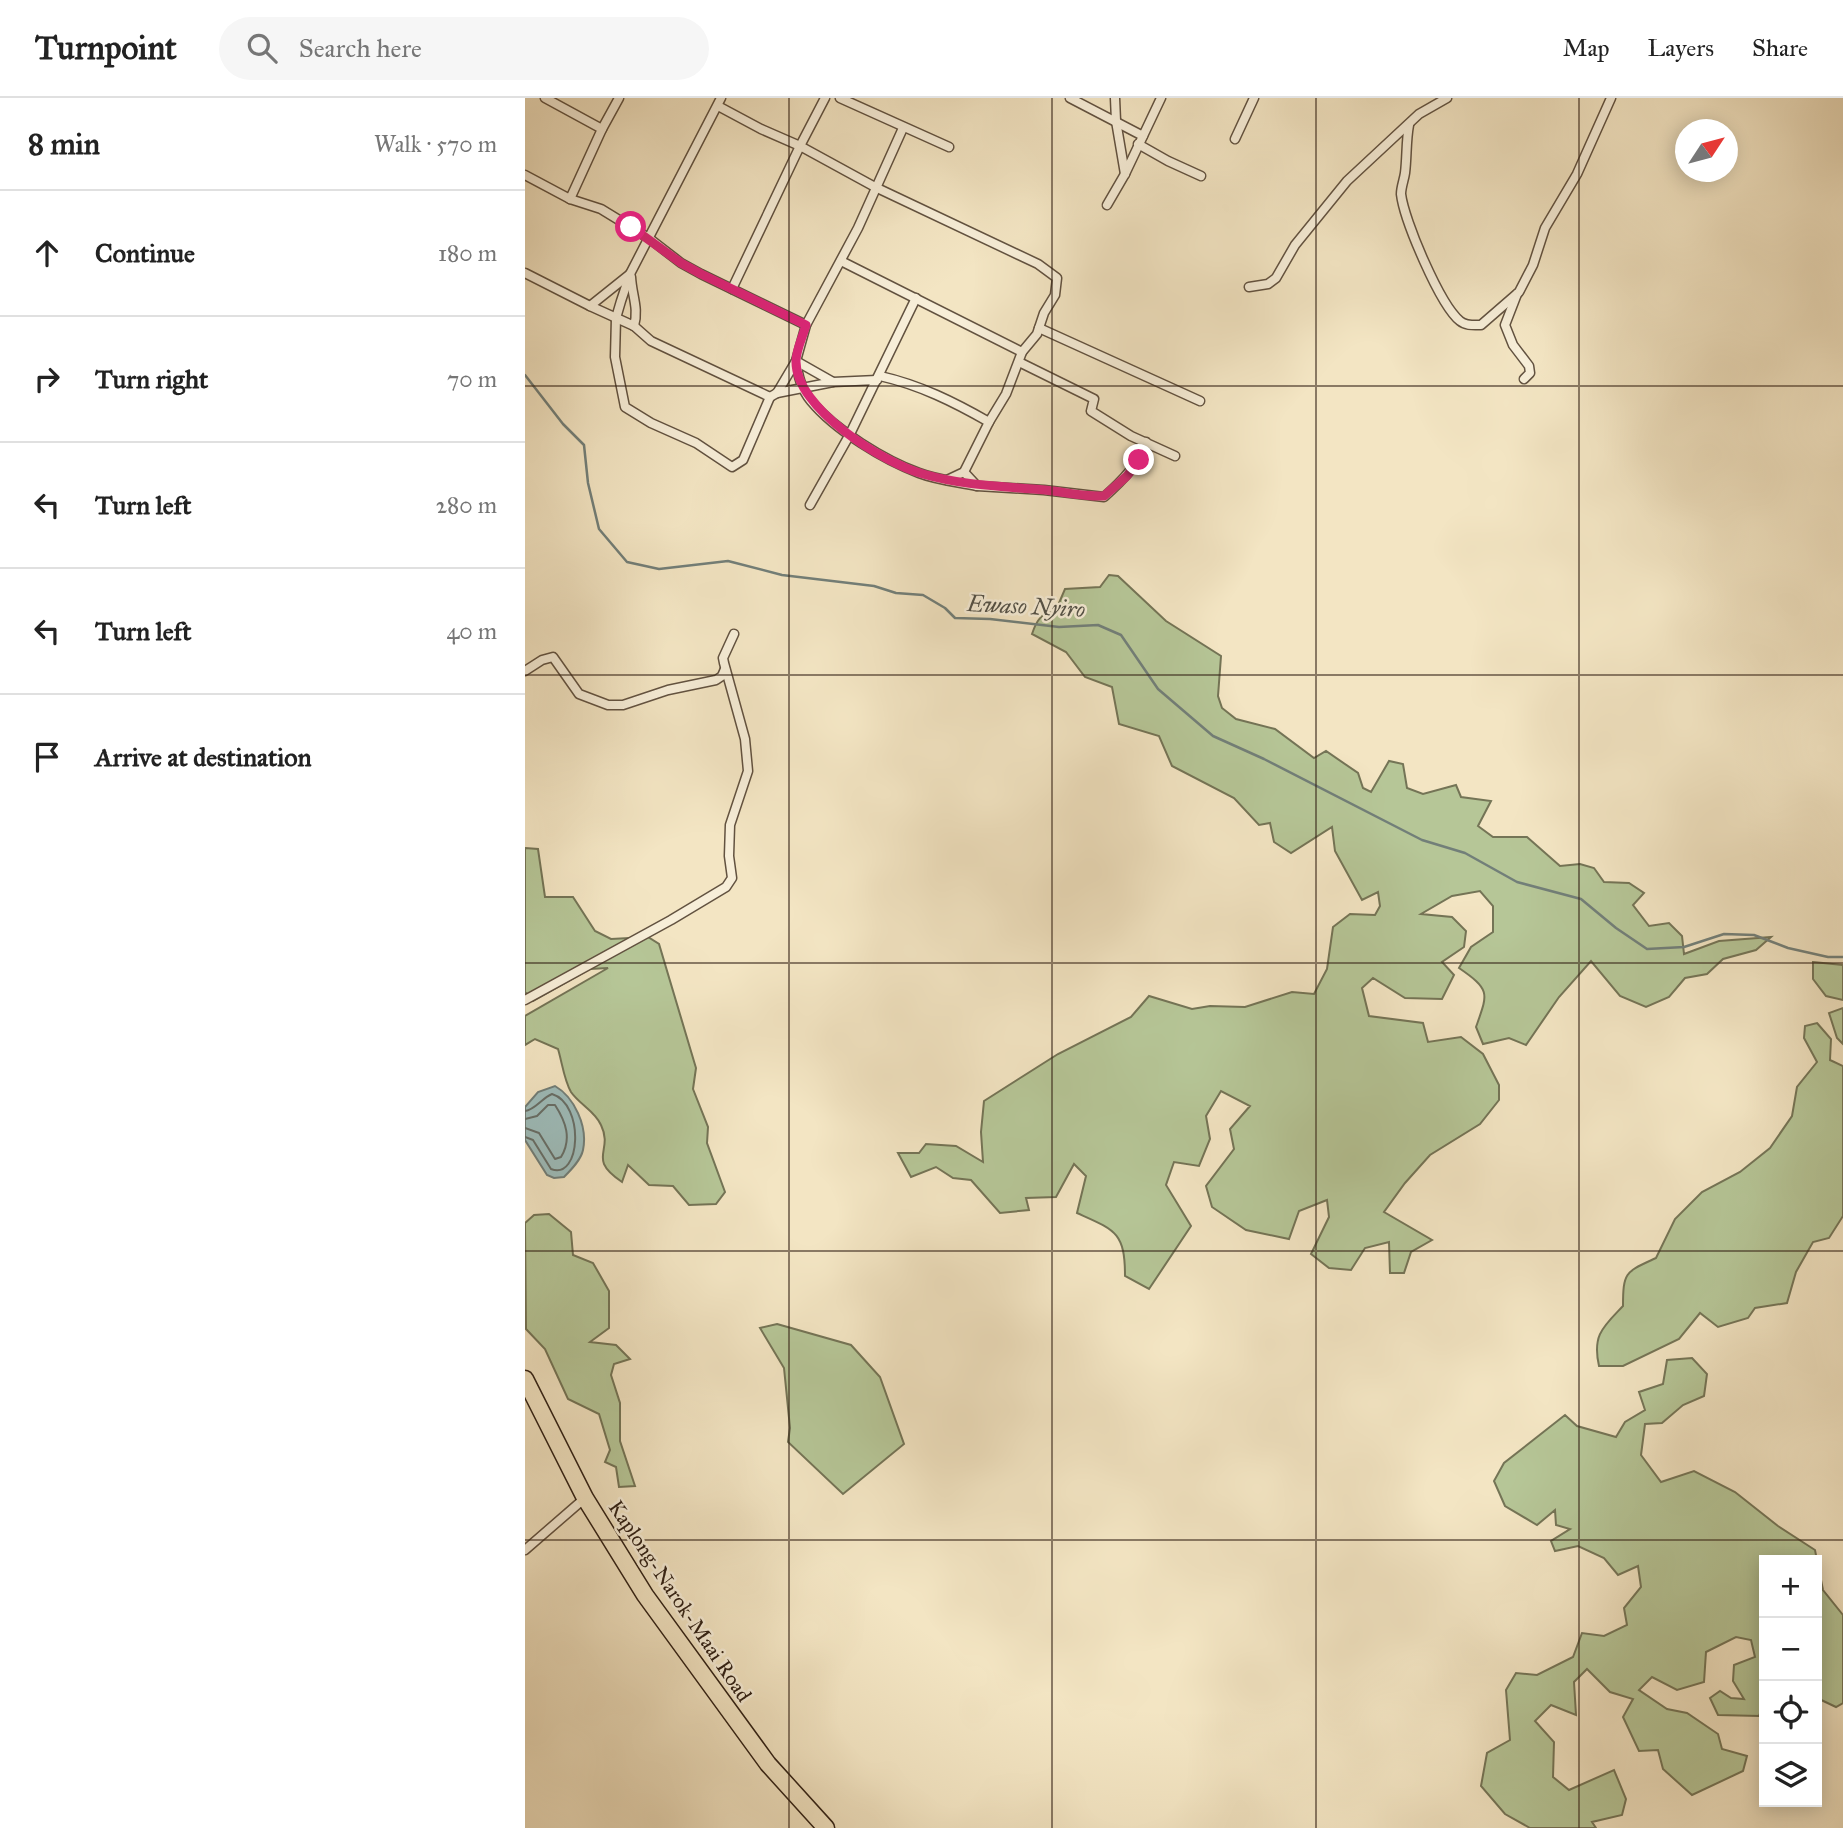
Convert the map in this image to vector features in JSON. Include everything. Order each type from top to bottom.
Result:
[{"type":"highway","name":"Kaplong-Narok-Maai Road","points":[[525,1380],[585,1497],[645,1595],[768,1765],[826,1828]]},
{"type":"street","points":[[545,98],[602,129]]},
{"type":"street","points":[[570,199],[619,98]]},
{"type":"street","points":[[732,289],[825,98]]},
{"type":"street","points":[[840,98],[949,147]]},
{"type":"street","points":[[1070,98],[1116,121],[1168,161],[1201,176]]},
{"type":"street","points":[[1115,98],[1125,174]]},
{"type":"street","points":[[1107,205],[1125,174],[1161,98]]},
{"type":"street","points":[[1235,139],[1254,98]]},
{"type":"street","points":[[1248,287],[1268,284],[1276,278],[1295,245],[1347,181],[1419,114],[1447,98]]},
{"type":"street","points":[[1524,379],[1530,373],[1529,366],[1513,345],[1505,326],[1518,292],[1534,265],[1545,228],[1577,174],[1611,98]]},
{"type":"street","points":[[903,128],[876,187],[841,261],[806,325],[796,361],[774,395],[743,460],[732,467],[696,443],[651,423],[625,407],[615,357],[616,318],[630,274],[719,100],[761,130],[800,146],[876,187],[1038,264],[1057,278],[1055,295],[1044,313],[1037,334],[1022,352],[1006,394],[964,472],[947,480]]},
{"type":"street","points":[[1409,125],[1405,146],[1406,170],[1401,192],[1412,231],[1434,283],[1460,321],[1468,326],[1481,325],[1518,292]]},
{"type":"street","points":[[525,175],[570,199],[601,209],[650,239],[681,263],[806,325]]},
{"type":"street","points":[[841,261],[1022,352]]},
{"type":"street","points":[[525,273],[634,326],[651,341],[774,395],[833,382],[878,378],[909,382],[989,422]]},
{"type":"street","points":[[590,306],[630,274]]},
{"type":"street","points":[[630,274],[632,292],[637,302],[634,326]]},
{"type":"street","points":[[810,505],[850,434],[916,298]]},
{"type":"street","points":[[1039,328],[1200,401]]},
{"type":"street","points":[[796,361],[833,382]]},
{"type":"street","points":[[796,361],[800,381],[810,400],[834,422],[881,455],[919,473],[947,480],[977,486],[1104,496],[1127,476],[1139,460],[1146,442]]},
{"type":"street","points":[[1019,362],[1094,399],[1091,411],[1105,422],[1175,456]]},
{"type":"street","points":[[964,472],[977,486]]},
{"type":"street","points":[[525,1000],[671,920],[726,887],[732,878],[729,856],[730,825],[748,771],[745,739],[723,658],[734,634]]},
{"type":"street","points":[[525,671],[542,660],[553,657],[579,694],[608,705],[623,705],[668,690],[716,680],[722,677],[725,669]]},
{"type":"street","points":[[525,1550],[585,1497]]},
{"type":"green space","points":[[1109,575],[1118,576],[1166,621],[1221,656],[1218,696],[1222,708],[1236,719],[1275,729],[1314,758],[1326,751],[1358,773],[1363,788],[1371,792],[1389,761],[1403,764],[1407,788],[1423,794],[1456,785],[1461,797],[1491,801],[1478,826],[1493,837],[1527,837],[1560,866],[1580,864],[1594,868],[1604,882],[1629,883],[1644,893],[1633,905],[1649,926],[1669,923],[1682,936],[1684,954],[1719,941],[1771,937],[1756,950],[1723,959],[1707,974],[1685,978],[1669,997],[1646,1007],[1620,996],[1591,961],[1559,997],[1526,1045],[1509,1038],[1483,1044],[1476,1027],[1483,1007],[1484,993],[1477,982],[1459,968],[1471,947],[1493,932],[1493,906],[1480,891],[1452,896],[1421,914],[1452,917],[1466,931],[1464,947],[1442,962],[1454,975],[1442,999],[1405,998],[1373,978],[1362,988],[1369,1016],[1423,1023],[1428,1042],[1461,1037],[1483,1054],[1499,1085],[1499,1100],[1480,1124],[1430,1155],[1384,1212],[1432,1240],[1411,1252],[1404,1273],[1390,1273],[1389,1242],[1365,1248],[1351,1270],[1329,1268],[1311,1254],[1329,1217],[1327,1200],[1299,1211],[1289,1239],[1246,1230],[1212,1207],[1206,1186],[1234,1149],[1230,1129],[1250,1106],[1221,1091],[1206,1116],[1210,1139],[1199,1166],[1174,1162],[1166,1185],[1191,1226],[1149,1289],[1125,1276],[1123,1250],[1115,1234],[1077,1213],[1086,1176],[1074,1164],[1056,1197],[1026,1198],[1029,1210],[1000,1213],[971,1180],[953,1178],[936,1167],[911,1177],[898,1153],[919,1153],[926,1144],[956,1146],[983,1162],[981,1132],[984,1101],[1058,1054],[1131,1017],[1149,996],[1192,1009],[1210,1006],[1245,1007],[1292,992],[1314,994],[1327,969],[1333,927],[1350,914],[1375,915],[1380,906],[1378,892],[1362,900],[1335,851],[1332,827],[1291,853],[1274,842],[1270,823],[1259,825],[1234,798],[1172,766],[1159,736],[1119,724],[1112,687],[1085,677],[1066,652],[1032,634],[1040,618],[1056,610],[1065,589],[1100,587]]},
{"type":"green space","points":[[525,848],[538,849],[545,897],[573,897],[595,931],[611,939],[648,937],[659,944],[696,1068],[693,1089],[708,1127],[707,1143],[725,1192],[716,1204],[689,1205],[673,1186],[649,1185],[628,1165],[622,1182],[611,1174],[603,1161],[605,1142],[601,1125],[571,1092],[558,1049],[535,1039],[525,1045],[525,1016],[608,968],[590,969],[533,1001],[525,992]]},
{"type":"green space","points":[[1813,962],[1843,965],[1843,1000],[1826,996],[1813,979]]},
{"type":"green space","points":[[1843,1008],[1843,1044],[1837,1038],[1829,1013]]},
{"type":"green space","points":[[1817,1023],[1831,1039],[1830,1060],[1843,1066],[1843,1216],[1829,1238],[1813,1242],[1796,1272],[1787,1303],[1755,1308],[1748,1318],[1718,1327],[1700,1313],[1679,1339],[1623,1366],[1599,1366],[1598,1339],[1605,1326],[1623,1306],[1628,1274],[1656,1258],[1675,1219],[1702,1192],[1740,1172],[1770,1148],[1792,1116],[1797,1087],[1817,1062],[1804,1038],[1805,1026]]},
{"type":"green space","points":[[549,1214],[571,1232],[573,1255],[593,1263],[609,1291],[609,1328],[590,1342],[616,1345],[630,1359],[614,1364],[611,1375],[620,1403],[620,1441],[635,1486],[619,1487],[616,1467],[605,1462],[610,1450],[599,1414],[568,1399],[545,1349],[526,1329],[525,1223],[534,1215]]},
{"type":"green space","points":[[777,1324],[851,1345],[880,1377],[904,1444],[843,1494],[788,1442],[790,1428],[784,1368],[760,1328]]},
{"type":"green space","points":[[1692,1358],[1707,1374],[1704,1396],[1683,1405],[1662,1423],[1645,1424],[1641,1455],[1661,1482],[1694,1471],[1735,1492],[1778,1526],[1815,1550],[1816,1555],[1759,1555],[1759,1716],[1718,1715],[1710,1698],[1720,1691],[1731,1698],[1744,1699],[1733,1681],[1734,1665],[1755,1657],[1751,1640],[1736,1637],[1706,1652],[1704,1682],[1677,1690],[1652,1677],[1639,1690],[1667,1709],[1687,1713],[1718,1734],[1722,1749],[1747,1756],[1743,1771],[1692,1795],[1663,1769],[1658,1750],[1639,1751],[1623,1717],[1633,1699],[1610,1692],[1587,1669],[1574,1682],[1576,1715],[1551,1705],[1535,1721],[1554,1742],[1553,1777],[1569,1790],[1614,1770],[1626,1799],[1622,1815],[1592,1822],[1596,1828],[1530,1828],[1505,1814],[1481,1786],[1487,1753],[1510,1740],[1506,1690],[1516,1673],[1537,1675],[1573,1657],[1582,1633],[1604,1636],[1627,1625],[1624,1608],[1641,1587],[1638,1566],[1618,1575],[1604,1558],[1578,1546],[1555,1551],[1551,1541],[1570,1529],[1556,1525],[1555,1510],[1537,1525],[1505,1506],[1494,1481],[1504,1463],[1565,1415],[1577,1426],[1616,1437],[1625,1422],[1645,1410],[1639,1392],[1663,1384],[1667,1360]]},
{"type":"green space","points":[[1822,1585],[1843,1615],[1843,1703],[1836,1707],[1822,1700]]},
{"type":"water","points":[[555,1086],[574,1105],[581,1122],[584,1141],[582,1154],[575,1165],[564,1177],[554,1178],[547,1175],[525,1140],[525,1107],[538,1092]]},
{"type":"waterway","name":"Ewaso Nyiro","points":[[525,375],[563,424],[584,445],[588,483],[599,529],[627,562],[659,569],[728,561],[782,575],[923,595],[945,608],[955,618],[1059,627],[1098,625],[1121,635],[1158,689],[1213,736],[1264,759],[1422,840],[1465,853],[1517,882],[1581,899],[1647,949],[1684,947],[1724,934],[1754,935],[1788,948],[1828,957],[1843,957]]},
{"type":"route","points":[[631,227],[681,263],[806,325],[796,361],[800,381],[810,400],[834,422],[881,455],[919,473],[977,486],[1044,490],[1093,497],[1104,496],[1127,476],[1139,460]]}]
